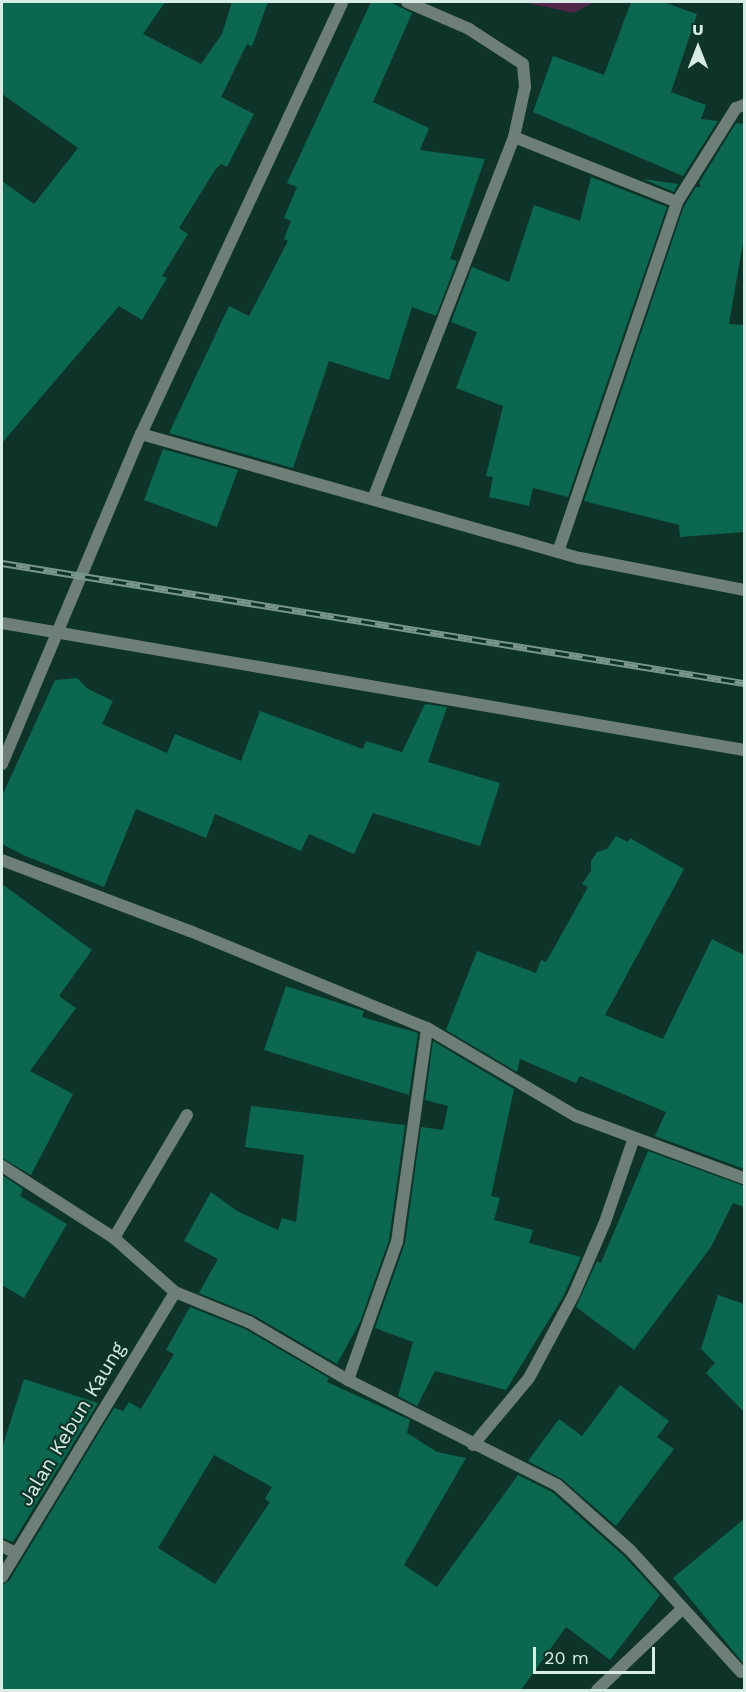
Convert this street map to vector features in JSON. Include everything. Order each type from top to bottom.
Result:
[{"type":"street","points":[[2,764],[56,632],[82,579],[141,434],[342,2]]},
{"type":"street","points":[[373,500],[514,137],[525,87],[523,64],[469,29],[407,2]]},
{"type":"street","points":[[558,552],[677,202],[736,108],[744,105]]},
{"type":"street","points":[[514,137],[677,202]]},
{"type":"street","points":[[141,434],[558,552],[744,590]]},
{"type":"street","points":[[2,623],[744,750]]},
{"type":"street","points":[[2,860],[222,944],[427,1028],[576,1116],[744,1178]]},
{"type":"street","points":[[348,1380],[398,1242],[427,1028]]},
{"type":"street","points":[[114,1238],[187,1115]]},
{"type":"street","points":[[473,1445],[529,1378],[574,1294],[605,1222],[634,1138]]},
{"type":"street","points":[[2,1166],[114,1238],[175,1292],[249,1322],[348,1380],[473,1445],[557,1485],[630,1550],[681,1610],[741,1672]]},
{"type":"street","name":"Jalan Kebun Kaung","points":[[2,1576],[175,1292]]},
{"type":"street","points":[[2,1546],[16,1552]]},
{"type":"street","points":[[597,1690],[681,1610]]},
{"type":"shaded area","points":[[523,2],[594,2],[574,13]]},
{"type":"building","points":[[2,2],[165,2],[143,34],[201,64],[222,34],[232,2],[268,2],[252,46],[247,44],[221,97],[254,114],[227,167],[221,164],[215,170],[179,228],[188,234],[162,276],[167,278],[142,320],[119,306],[2,443],[2,181],[34,204],[78,148],[2,94]]},
{"type":"building","points":[[371,2],[390,2],[412,13],[373,102],[429,128],[420,150],[485,159],[450,259],[457,261],[436,316],[412,307],[389,380],[329,361],[293,468],[169,433],[229,306],[249,316],[288,241],[284,239],[291,221],[284,218],[297,187],[287,183]]},
{"type":"building","points":[[631,2],[663,2],[697,14],[671,92],[706,105],[701,119],[718,121],[683,176],[533,112],[553,56],[604,75]]},
{"type":"building","points":[[736,123],[744,124],[744,237],[729,324],[744,325],[744,532],[680,537],[679,525],[584,501],[684,206],[696,187],[701,187],[699,183]]},
{"type":"building","points":[[591,177],[667,207],[568,497],[533,488],[529,506],[489,497],[493,477],[486,476],[503,406],[456,388],[477,332],[451,322],[472,267],[509,282],[534,205],[580,221]]},
{"type":"building","points":[[643,179],[678,184],[674,192]]},
{"type":"building","points":[[163,449],[238,470],[217,527],[144,500]]},
{"type":"building","points":[[77,678],[88,689],[113,701],[102,724],[167,753],[175,734],[241,761],[260,711],[363,749],[366,741],[402,752],[425,704],[447,707],[428,762],[500,783],[480,846],[373,813],[354,854],[309,834],[301,851],[215,814],[206,838],[136,809],[104,887],[23,855],[2,844],[2,796],[55,680]]},
{"type":"building","points":[[616,836],[628,842],[630,838],[684,869],[605,1015],[663,1039],[712,939],[744,955],[744,1169],[655,1136],[666,1112],[580,1076],[576,1083],[520,1059],[517,1072],[446,1030],[477,951],[536,973],[541,960],[546,962],[588,887],[582,884],[591,871],[591,861],[597,852],[607,849]]},
{"type":"building","points":[[2,884],[92,950],[59,996],[76,1008],[30,1071],[73,1094],[31,1175],[2,1158]]},
{"type":"building","points":[[286,986],[364,1011],[362,1017],[418,1033],[409,1095],[264,1050]]},
{"type":"building","points":[[433,1041],[514,1089],[491,1196],[500,1198],[494,1220],[533,1230],[529,1243],[581,1257],[563,1297],[506,1390],[435,1371],[417,1406],[398,1396],[413,1342],[375,1328],[405,1243],[421,1127],[443,1130],[448,1106],[425,1100]]},
{"type":"building","points":[[251,1106],[405,1125],[389,1240],[360,1322],[337,1364],[253,1315],[199,1293],[218,1259],[184,1241],[211,1192],[237,1211],[278,1230],[282,1218],[296,1222],[304,1155],[245,1147]]},
{"type":"building","points":[[648,1151],[744,1186],[744,1207],[733,1203],[711,1247],[634,1350],[576,1307],[597,1261],[601,1263]]},
{"type":"building","points":[[2,1175],[23,1189],[20,1196],[67,1224],[24,1298],[2,1285]]},
{"type":"building","points":[[718,1295],[744,1304],[744,1412],[706,1373],[715,1363],[701,1349]]},
{"type":"building","points":[[190,1307],[245,1329],[329,1378],[327,1382],[410,1420],[407,1433],[437,1452],[466,1458],[404,1565],[437,1587],[518,1475],[552,1492],[624,1556],[660,1595],[610,1660],[566,1627],[521,1690],[2,1690],[2,1585],[9,1581],[114,1408],[123,1411],[129,1402],[141,1409],[174,1354],[166,1350]],"holes":[[[214,1455],[272,1487],[265,1499],[270,1502],[215,1584],[158,1548]]]},
{"type":"building","points":[[24,1379],[98,1403],[13,1542],[2,1538],[2,1448]]},
{"type":"building","points":[[620,1385],[669,1421],[657,1437],[674,1449],[616,1526],[562,1479],[528,1461],[559,1419],[582,1436]]},
{"type":"building","points":[[744,1519],[744,1664],[673,1578]]},
{"type":"railway","points":[[2,563],[744,683]]}]
